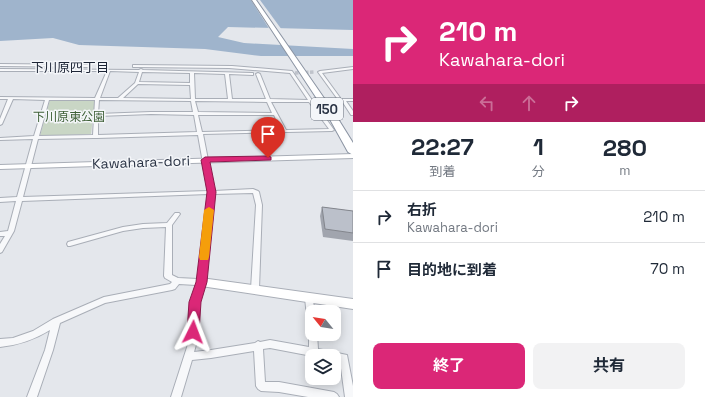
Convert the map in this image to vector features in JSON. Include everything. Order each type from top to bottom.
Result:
[{"type":"highway","name":"150","points":[[254,0],[297,70],[331,114],[353,152]]},
{"type":"highway","name":"150","points":[[257,0],[297,70],[353,138]]},
{"type":"street","points":[[0,65],[229,67],[297,70]]},
{"type":"street","points":[[353,68],[318,72],[353,114]]},
{"type":"street","points":[[0,70],[141,70],[258,74],[297,70]]},
{"type":"street","points":[[95,137],[97,99],[109,70]]},
{"type":"street","points":[[119,99],[137,83],[141,70]]},
{"type":"street","points":[[0,139],[332,130],[313,100],[299,85],[297,70]]},
{"type":"street","points":[[176,397],[190,356],[193,341],[195,302],[201,282],[211,192],[193,100],[192,72]]},
{"type":"street","points":[[227,73],[230,100]]},
{"type":"street","points":[[258,74],[268,100],[284,131]]},
{"type":"street","points":[[137,83],[192,84]]},
{"type":"street","points":[[0,98],[313,100]]},
{"type":"street","points":[[0,124],[11,98]]},
{"type":"street","points":[[0,250],[10,233],[47,99]]},
{"type":"street","points":[[340,100],[353,100]]},
{"type":"street","points":[[97,115],[275,114]]},
{"type":"street","name":"Kawahara-dori","points":[[0,167],[353,156]]},
{"type":"street","points":[[0,200],[211,192],[256,192],[259,205],[255,290]]},
{"type":"street","points":[[177,214],[169,225],[168,272],[170,278],[353,304]]},
{"type":"street","points":[[70,244],[128,228],[169,225]]},
{"type":"street","points":[[0,234],[10,233]]},
{"type":"street","points":[[0,343],[24,339],[36,334],[56,321],[104,300],[172,286],[177,280]]},
{"type":"street","points":[[310,298],[310,305]]},
{"type":"street","points":[[32,397],[49,350],[56,321]]},
{"type":"street","points":[[190,356],[270,344],[305,350]]},
{"type":"street","points":[[258,345],[261,386],[279,387],[334,397]]},
{"type":"street","points":[[341,357],[344,358],[350,397]]},
{"type":"green space","name":"下川原東公園","points":[[50,100],[95,100],[91,134],[40,136]]},
{"type":"water","points":[[0,0],[353,0],[353,30],[228,27],[218,37],[244,43],[353,49],[353,56],[261,56],[205,49],[79,45],[53,38],[0,41]]},
{"type":"pier","points":[[251,0],[260,0],[282,30],[270,30]]},
{"type":"building","points":[[322,207],[353,211],[353,233],[325,229]]},
{"type":"tunnel","points":[[295,73],[315,72]]},
{"type":"tunnel","points":[[315,100],[336,100]]},
{"type":"slow traffic","points":[[204,257],[209,210]]},
{"type":"district","name":"下川原四丁目","points":[[70,67]]},
{"type":"route","points":[[193,332],[195,302],[201,282],[211,192],[205,160],[268,158]]}]
